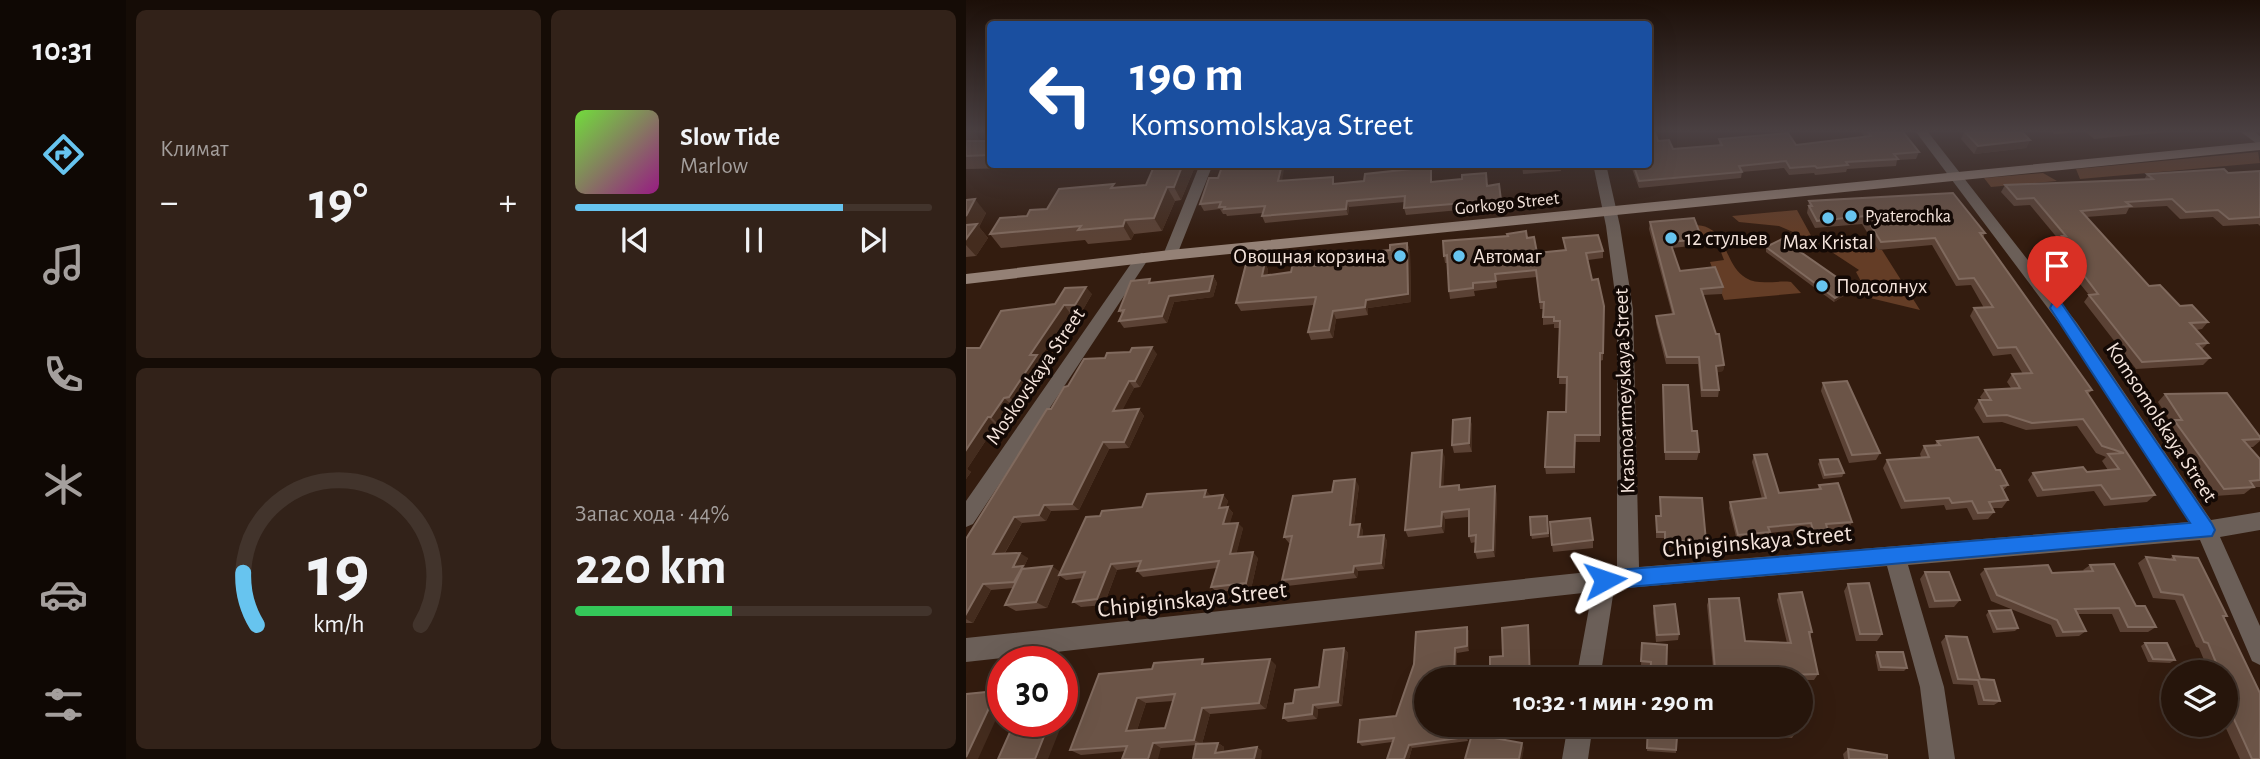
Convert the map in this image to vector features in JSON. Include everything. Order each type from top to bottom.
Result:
[{"type":"main road","name":"Gorkogo Street","points":[[966,279],[1170,255],[2038,167]]},
{"type":"street","name":"Komsomolskaya Street","points":[[1949,167],[2071,327],[2206,530],[2260,653]]},
{"type":"street","points":[[1170,255],[1206,168]]},
{"type":"street","name":"Krasnoarmeyskaya Street","points":[[1600,168],[1610,212],[1625,309],[1628,578]]},
{"type":"street","name":"Moskovskaya Street","points":[[966,519],[1142,258]]},
{"type":"street","name":"Chipiginskaya Street","points":[[966,650],[1605,580],[2206,530],[2260,521]]},
{"type":"street","points":[[1895,555],[1929,676],[1942,759]]},
{"type":"street","points":[[1590,667],[1605,580]]},
{"type":"street","points":[[1575,759],[1579,737]]},
{"type":"shaded area","points":[[2093,167],[2210,167],[2080,179],[2076,169]]},
{"type":"shaded area","points":[[2043,173],[2057,181],[1991,187],[1984,178]]},
{"type":"shaded area","points":[[1797,210],[1814,241],[1779,226],[1739,222],[1732,216]]},
{"type":"shaded area","points":[[1693,225],[1705,226],[1713,231],[1738,272],[1746,278],[1762,282],[1791,282],[1801,293],[1724,300],[1710,262],[1724,260],[1714,234],[1697,235]]},
{"type":"shaded area","points":[[1871,238],[1878,250],[1882,250],[1920,310],[1870,298],[1856,272],[1859,270],[1818,243]]},
{"type":"building","points":[[1740,167],[1742,172],[1639,181],[1634,168]]},
{"type":"building","points":[[1153,168],[1181,168],[1174,187],[1167,187],[1154,218],[1125,220],[1123,226],[1078,230],[1081,226],[990,234],[1000,218],[1027,216],[1030,210],[1047,209],[1059,189],[1114,184],[1111,188],[1146,185]]},
{"type":"building","points":[[1222,168],[1281,168],[1278,181],[1333,177],[1333,184],[1364,181],[1365,174],[1431,168],[1431,182],[1486,173],[1487,186],[1499,184],[1501,200],[1404,208],[1405,196],[1347,201],[1346,209],[1262,216],[1265,206],[1224,209],[1225,207],[1219,207],[1221,202],[1200,204],[1209,178],[1218,178]]},
{"type":"building","points":[[2224,169],[2228,173],[2260,171],[2260,217],[2229,219],[2218,210],[2186,212],[2172,199],[2126,202],[2131,206],[2081,211],[2149,286],[2160,285],[2180,306],[2192,305],[2208,322],[2190,323],[2208,343],[2197,344],[2210,358],[2142,362],[2089,295],[2098,294],[2070,257],[2064,258],[2049,240],[2065,240],[2062,236],[2066,236],[2034,198],[2017,199],[2005,185],[2153,179],[2147,174]]},
{"type":"building","points":[[1953,193],[1985,233],[1980,233],[2092,390],[2086,391],[2155,495],[2111,499],[2101,485],[2043,490],[2033,473],[2083,467],[2087,472],[2119,469],[2108,454],[2124,453],[2102,446],[2083,419],[2032,423],[2007,415],[1987,416],[1979,400],[1991,400],[1985,390],[2020,388],[2012,374],[2032,373],[2016,347],[1998,348],[1974,308],[1993,307],[1974,278],[1959,279],[1935,238],[1881,242],[1865,216],[1817,221],[1809,206],[1812,206],[1809,201]]},
{"type":"building","points":[[975,199],[966,216],[966,200]]},
{"type":"building","points":[[1694,218],[1702,239],[1670,242],[1680,271],[1715,267],[1723,287],[1701,289],[1716,334],[1719,334],[1724,365],[1716,366],[1719,390],[1702,390],[1699,357],[1667,357],[1656,316],[1674,314],[1650,222]]},
{"type":"building","points":[[977,224],[966,239],[966,225]]},
{"type":"building","points":[[1526,231],[1527,238],[1534,237],[1537,253],[1566,250],[1563,238],[1598,235],[1603,251],[1586,253],[1592,280],[1598,279],[1604,306],[1603,353],[1600,353],[1600,435],[1575,435],[1574,467],[1545,467],[1548,412],[1566,412],[1567,377],[1558,377],[1560,321],[1554,321],[1554,317],[1543,317],[1544,302],[1540,302],[1536,270],[1495,274],[1496,281],[1473,283],[1473,288],[1449,291],[1447,255],[1444,256],[1443,241],[1508,236],[1507,234]]},
{"type":"building","points":[[1782,239],[1852,288],[1835,298],[1766,247]]},
{"type":"building","points":[[1407,243],[1408,294],[1366,300],[1365,307],[1333,311],[1329,330],[1308,332],[1316,297],[1236,303],[1246,264],[1265,262],[1262,276],[1291,272],[1293,263],[1315,261],[1314,266],[1348,264],[1349,254],[1390,250],[1390,245]]},
{"type":"building","points":[[1213,276],[1209,291],[1169,296],[1162,316],[1119,321],[1124,310],[1119,311],[1131,281],[1150,279],[1149,283]]},
{"type":"building","points":[[1086,287],[1075,305],[1064,305],[1030,355],[1037,355],[1009,397],[1004,398],[991,417],[988,417],[966,450],[966,348],[980,348],[1001,311],[1055,304],[1065,288]]},
{"type":"building","points":[[1152,347],[1135,381],[1129,381],[1113,411],[1139,409],[1124,442],[1103,442],[1072,504],[1044,505],[1039,515],[1014,517],[993,554],[1020,553],[1013,567],[1023,566],[1014,582],[983,584],[966,614],[966,539],[1047,409],[1051,409],[1084,359],[1105,358],[1107,353]]},
{"type":"building","points":[[1847,381],[1880,453],[1852,455],[1823,383]]},
{"type":"building","points":[[1663,385],[1688,385],[1692,431],[1697,431],[1699,452],[1665,452]]},
{"type":"building","points":[[2227,393],[2260,437],[2243,440],[2260,459],[2260,480],[2250,481],[2254,487],[2224,489],[2174,420],[2182,420],[2165,394]]},
{"type":"building","points":[[1470,418],[1469,443],[1452,445],[1453,420]]},
{"type":"building","points":[[1978,437],[1996,470],[2000,470],[2008,485],[2001,486],[2008,500],[1989,502],[1994,512],[1978,513],[1972,501],[1952,503],[1949,498],[1905,501],[1887,460],[1929,457],[1924,446],[1940,445],[1937,441]]},
{"type":"building","points":[[1442,450],[1440,487],[1459,485],[1459,490],[1495,486],[1493,550],[1475,552],[1476,535],[1469,536],[1469,509],[1442,512],[1441,526],[1405,530],[1412,453]]},
{"type":"building","points":[[1767,454],[1779,493],[1821,489],[1819,485],[1838,483],[1852,522],[1826,524],[1828,531],[1814,533],[1811,523],[1768,527],[1770,532],[1738,535],[1730,502],[1766,498],[1754,455]]},
{"type":"building","points":[[1838,459],[1844,473],[1825,475],[1820,460]]},
{"type":"building","points":[[1355,479],[1350,525],[1360,524],[1358,537],[1384,535],[1381,563],[1354,566],[1353,572],[1282,580],[1292,536],[1284,537],[1293,496],[1332,492],[1334,481]]},
{"type":"building","points":[[1206,490],[1204,497],[1223,495],[1219,508],[1228,507],[1223,524],[1238,523],[1230,554],[1253,552],[1246,583],[1211,587],[1219,561],[1137,571],[1141,561],[1111,564],[1097,599],[1073,602],[1085,572],[1059,575],[1086,517],[1100,516],[1102,511],[1142,507],[1147,494]]},
{"type":"building","points":[[1660,497],[1702,498],[1706,541],[1665,541],[1665,532],[1657,532],[1656,516],[1661,516]]},
{"type":"building","points":[[1547,516],[1548,533],[1531,535],[1530,517]]},
{"type":"building","points":[[1590,518],[1593,540],[1552,545],[1550,522]]},
{"type":"building","points":[[2173,556],[2198,558],[2227,616],[2223,616],[2260,693],[2260,759],[2252,759],[2238,728],[2238,660],[2215,660],[2183,595],[2161,592],[2146,557],[2175,560]]},
{"type":"building","points":[[2114,564],[2136,606],[2145,606],[2156,627],[2128,627],[2119,608],[2075,609],[2086,631],[2063,632],[2057,620],[1997,595],[1985,569],[2048,565],[2052,573],[2093,571],[2090,565]]},
{"type":"building","points":[[1052,566],[1036,602],[1005,605],[1022,569]]},
{"type":"building","points":[[1925,572],[1949,572],[1960,600],[1935,601]]},
{"type":"building","points":[[1869,583],[1882,634],[1860,634],[1848,584]]},
{"type":"building","points":[[1802,592],[1812,632],[1809,632],[1818,674],[1813,674],[1813,667],[1715,667],[1709,599],[1739,598],[1745,641],[1791,643],[1779,594]]},
{"type":"building","points":[[1675,604],[1679,634],[1657,635],[1654,606]]},
{"type":"building","points":[[2011,610],[2018,628],[1997,629],[1989,611]]},
{"type":"building","points":[[1528,625],[1530,667],[1490,667],[1490,657],[1503,656],[1502,628]]},
{"type":"building","points":[[1467,627],[1467,646],[1455,648],[1454,667],[1414,667],[1414,737],[1466,737],[1409,745],[1404,759],[1387,759],[1394,738],[1358,742],[1360,720],[1396,716],[1414,664],[1416,632]]},
{"type":"building","points":[[1946,636],[1967,637],[1980,679],[1994,680],[2000,701],[1984,700],[1978,680],[1958,679]]},
{"type":"building","points":[[1642,643],[1667,645],[1666,667],[1651,667],[1651,662],[1641,661]]},
{"type":"building","points":[[2145,643],[2167,643],[2175,660],[2153,659]]},
{"type":"building","points":[[1344,648],[1338,702],[1313,705],[1312,714],[1283,718],[1285,704],[1293,703],[1295,690],[1319,687],[1324,650]]},
{"type":"building","points":[[1877,652],[1903,652],[1907,668],[1881,667]]},
{"type":"building","points":[[1203,659],[1202,664],[1270,659],[1259,703],[1202,708],[1194,740],[1153,743],[1148,759],[1122,759],[1127,746],[1070,750],[1075,737],[1078,737],[1078,729],[1099,674],[1152,669],[1154,663]],"holes":[[[1175,694],[1165,728],[1126,731],[1137,698]]]},
{"type":"building","points":[[987,692],[987,712],[966,757],[966,694]]},
{"type":"building","points":[[1008,737],[1044,737],[1035,759],[998,759]]},
{"type":"building","points":[[1471,737],[1522,743],[1519,759],[1465,759]]},
{"type":"building","points":[[1647,737],[1677,737],[1676,750],[1647,748]]},
{"type":"building","points":[[1218,743],[1215,753],[1257,747],[1254,759],[1193,759],[1196,744]]},
{"type":"building","points":[[1848,749],[1887,755],[1887,759],[1849,759]]},
{"type":"place","name":"Pyaterochka","points":[[1851,216]]},
{"type":"place","name":"Max Kristal","points":[[1828,218]]},
{"type":"place","name":"12 стульев","points":[[1671,238]]},
{"type":"place","name":"Овощная корзина","points":[[1400,256]]},
{"type":"place","name":"Автомаг","points":[[1459,256]]},
{"type":"place","name":"Подсолнух","points":[[1822,286]]},
{"type":"route","points":[[1605,580],[2206,530],[2057,308]]}]
